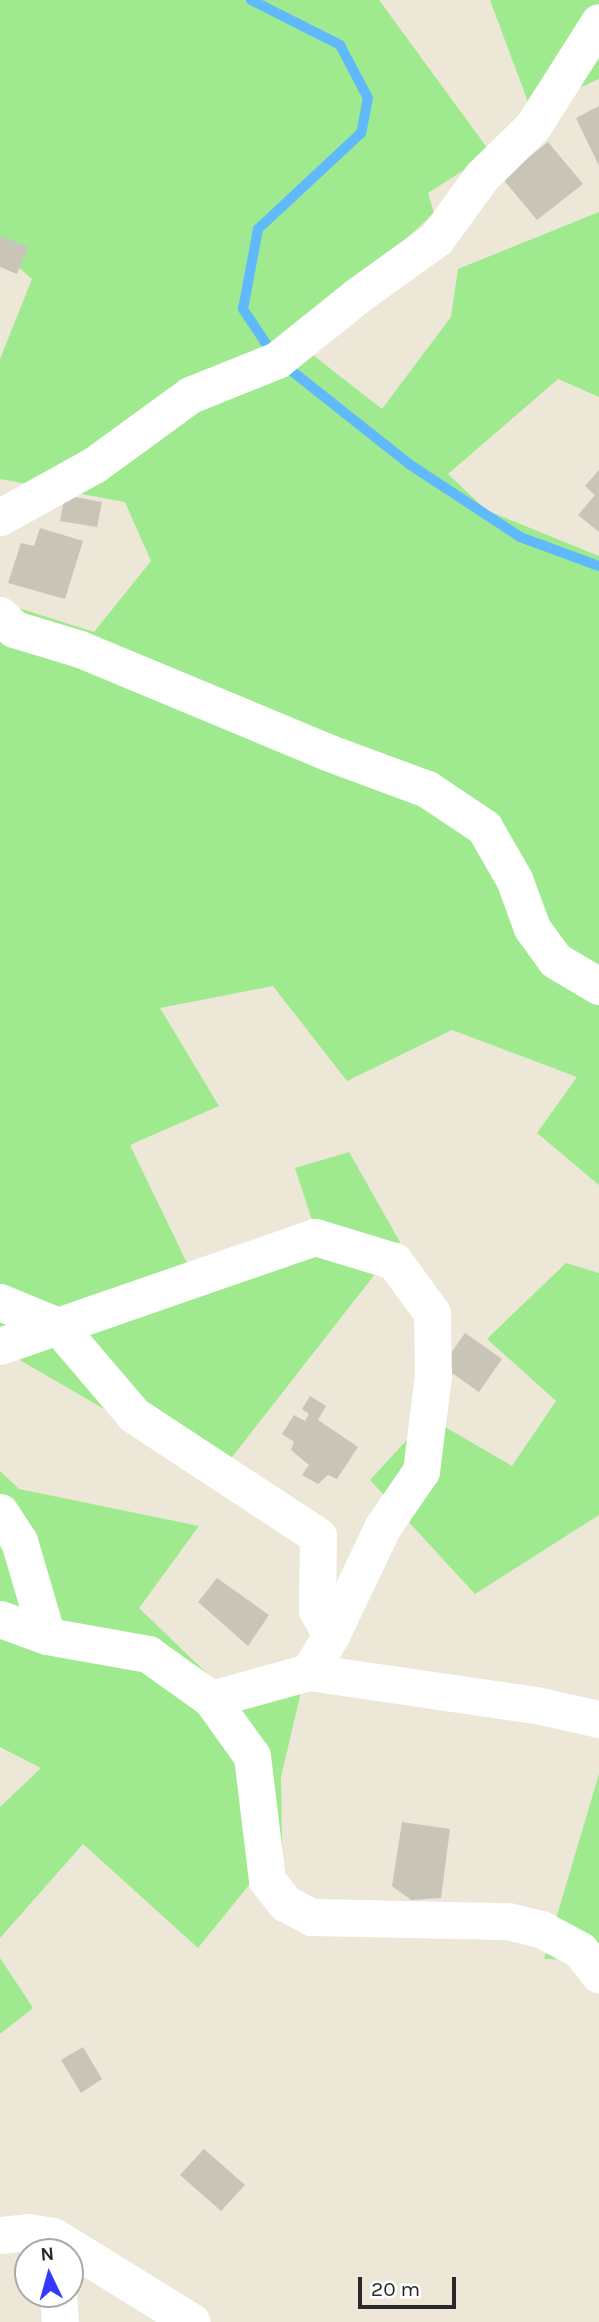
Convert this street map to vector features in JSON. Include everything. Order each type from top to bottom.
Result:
[{"type":"street","points":[[0,517],[93,465],[190,395],[277,359],[358,295],[436,239],[482,176],[533,126],[599,22]]},
{"type":"street","points":[[0,615],[14,629],[80,649],[327,752],[427,789],[484,827],[514,879],[532,928],[555,961],[599,986]]},
{"type":"street","points":[[0,1346],[315,1237],[394,1261],[432,1313],[433,1375],[421,1471],[383,1526],[331,1635],[309,1672]]},
{"type":"street","points":[[0,1302],[58,1326],[134,1415],[318,1536],[317,1610],[331,1635]]},
{"type":"street","points":[[0,1512],[19,1541],[47,1636]]},
{"type":"street","points":[[0,1619],[47,1636],[148,1654],[211,1699],[252,1756],[267,1880],[285,1903],[311,1917],[508,1921],[541,1929],[580,1950],[599,1974]]},
{"type":"street","points":[[211,1699],[309,1672],[536,1705],[599,1718]]},
{"type":"street","points":[[0,2235],[28,2232],[40,2238]]},
{"type":"street","points":[[84,2261],[192,2322]]},
{"type":"green space","points":[[0,0],[379,0],[491,153],[428,193],[434,213],[295,341],[382,409],[451,317],[458,269],[599,212],[599,397],[558,379],[448,474],[486,510],[599,556],[599,1185],[537,1133],[577,1077],[452,1030],[347,1081],[273,986],[160,1008],[219,1106],[130,1145],[187,1263],[314,1226],[295,1168],[349,1152],[400,1242],[218,1475],[11,1355],[0,1365],[0,602],[94,632],[151,561],[125,502],[0,479],[0,359],[32,279],[0,251]]},
{"type":"green space","points":[[490,0],[599,0],[599,79],[531,110]]},
{"type":"green space","points":[[566,1263],[599,1273],[599,1515],[475,1594],[370,1480],[428,1417],[512,1466],[556,1401],[487,1339]]},
{"type":"green space","points":[[0,1471],[19,1489],[199,1526],[139,1608],[223,1689],[301,1692],[281,1777],[282,1844],[198,1948],[83,1844],[0,1938],[0,1807],[41,1768],[0,1747]]},
{"type":"green space","points":[[599,1774],[599,1965],[595,1961],[544,1959]]},
{"type":"green space","points":[[0,1958],[33,2008],[0,2034]]},
{"type":"building","points":[[599,106],[599,166],[576,118]]},
{"type":"building","points":[[548,142],[583,184],[537,220],[502,178]]},
{"type":"building","points":[[0,236],[28,247],[17,274],[0,267]]},
{"type":"building","points":[[599,470],[599,532],[578,515],[595,495],[585,486]]},
{"type":"building","points":[[65,495],[102,502],[97,527],[60,521]]},
{"type":"building","points":[[40,528],[83,541],[65,599],[8,583],[21,543],[34,546]]},
{"type":"building","points":[[465,1333],[502,1359],[479,1392],[442,1366]]},
{"type":"building","points":[[310,1396],[326,1406],[318,1420],[358,1447],[337,1479],[328,1475],[318,1484],[302,1475],[309,1465],[291,1450],[294,1442],[282,1434],[294,1415],[305,1421],[309,1414],[302,1409]]},
{"type":"building","points":[[217,1578],[269,1615],[248,1646],[198,1602]]},
{"type":"building","points":[[402,1822],[450,1829],[441,1898],[411,1900],[392,1886]]},
{"type":"building","points":[[83,2047],[102,2079],[81,2093],[61,2060]]},
{"type":"building","points":[[204,2149],[245,2185],[221,2211],[180,2175]]},
{"type":"waterway","points":[[251,0],[340,45],[368,98],[361,133],[258,229],[243,309],[273,354]]},
{"type":"waterway","points":[[283,364],[409,464],[520,537],[599,566]]}]
